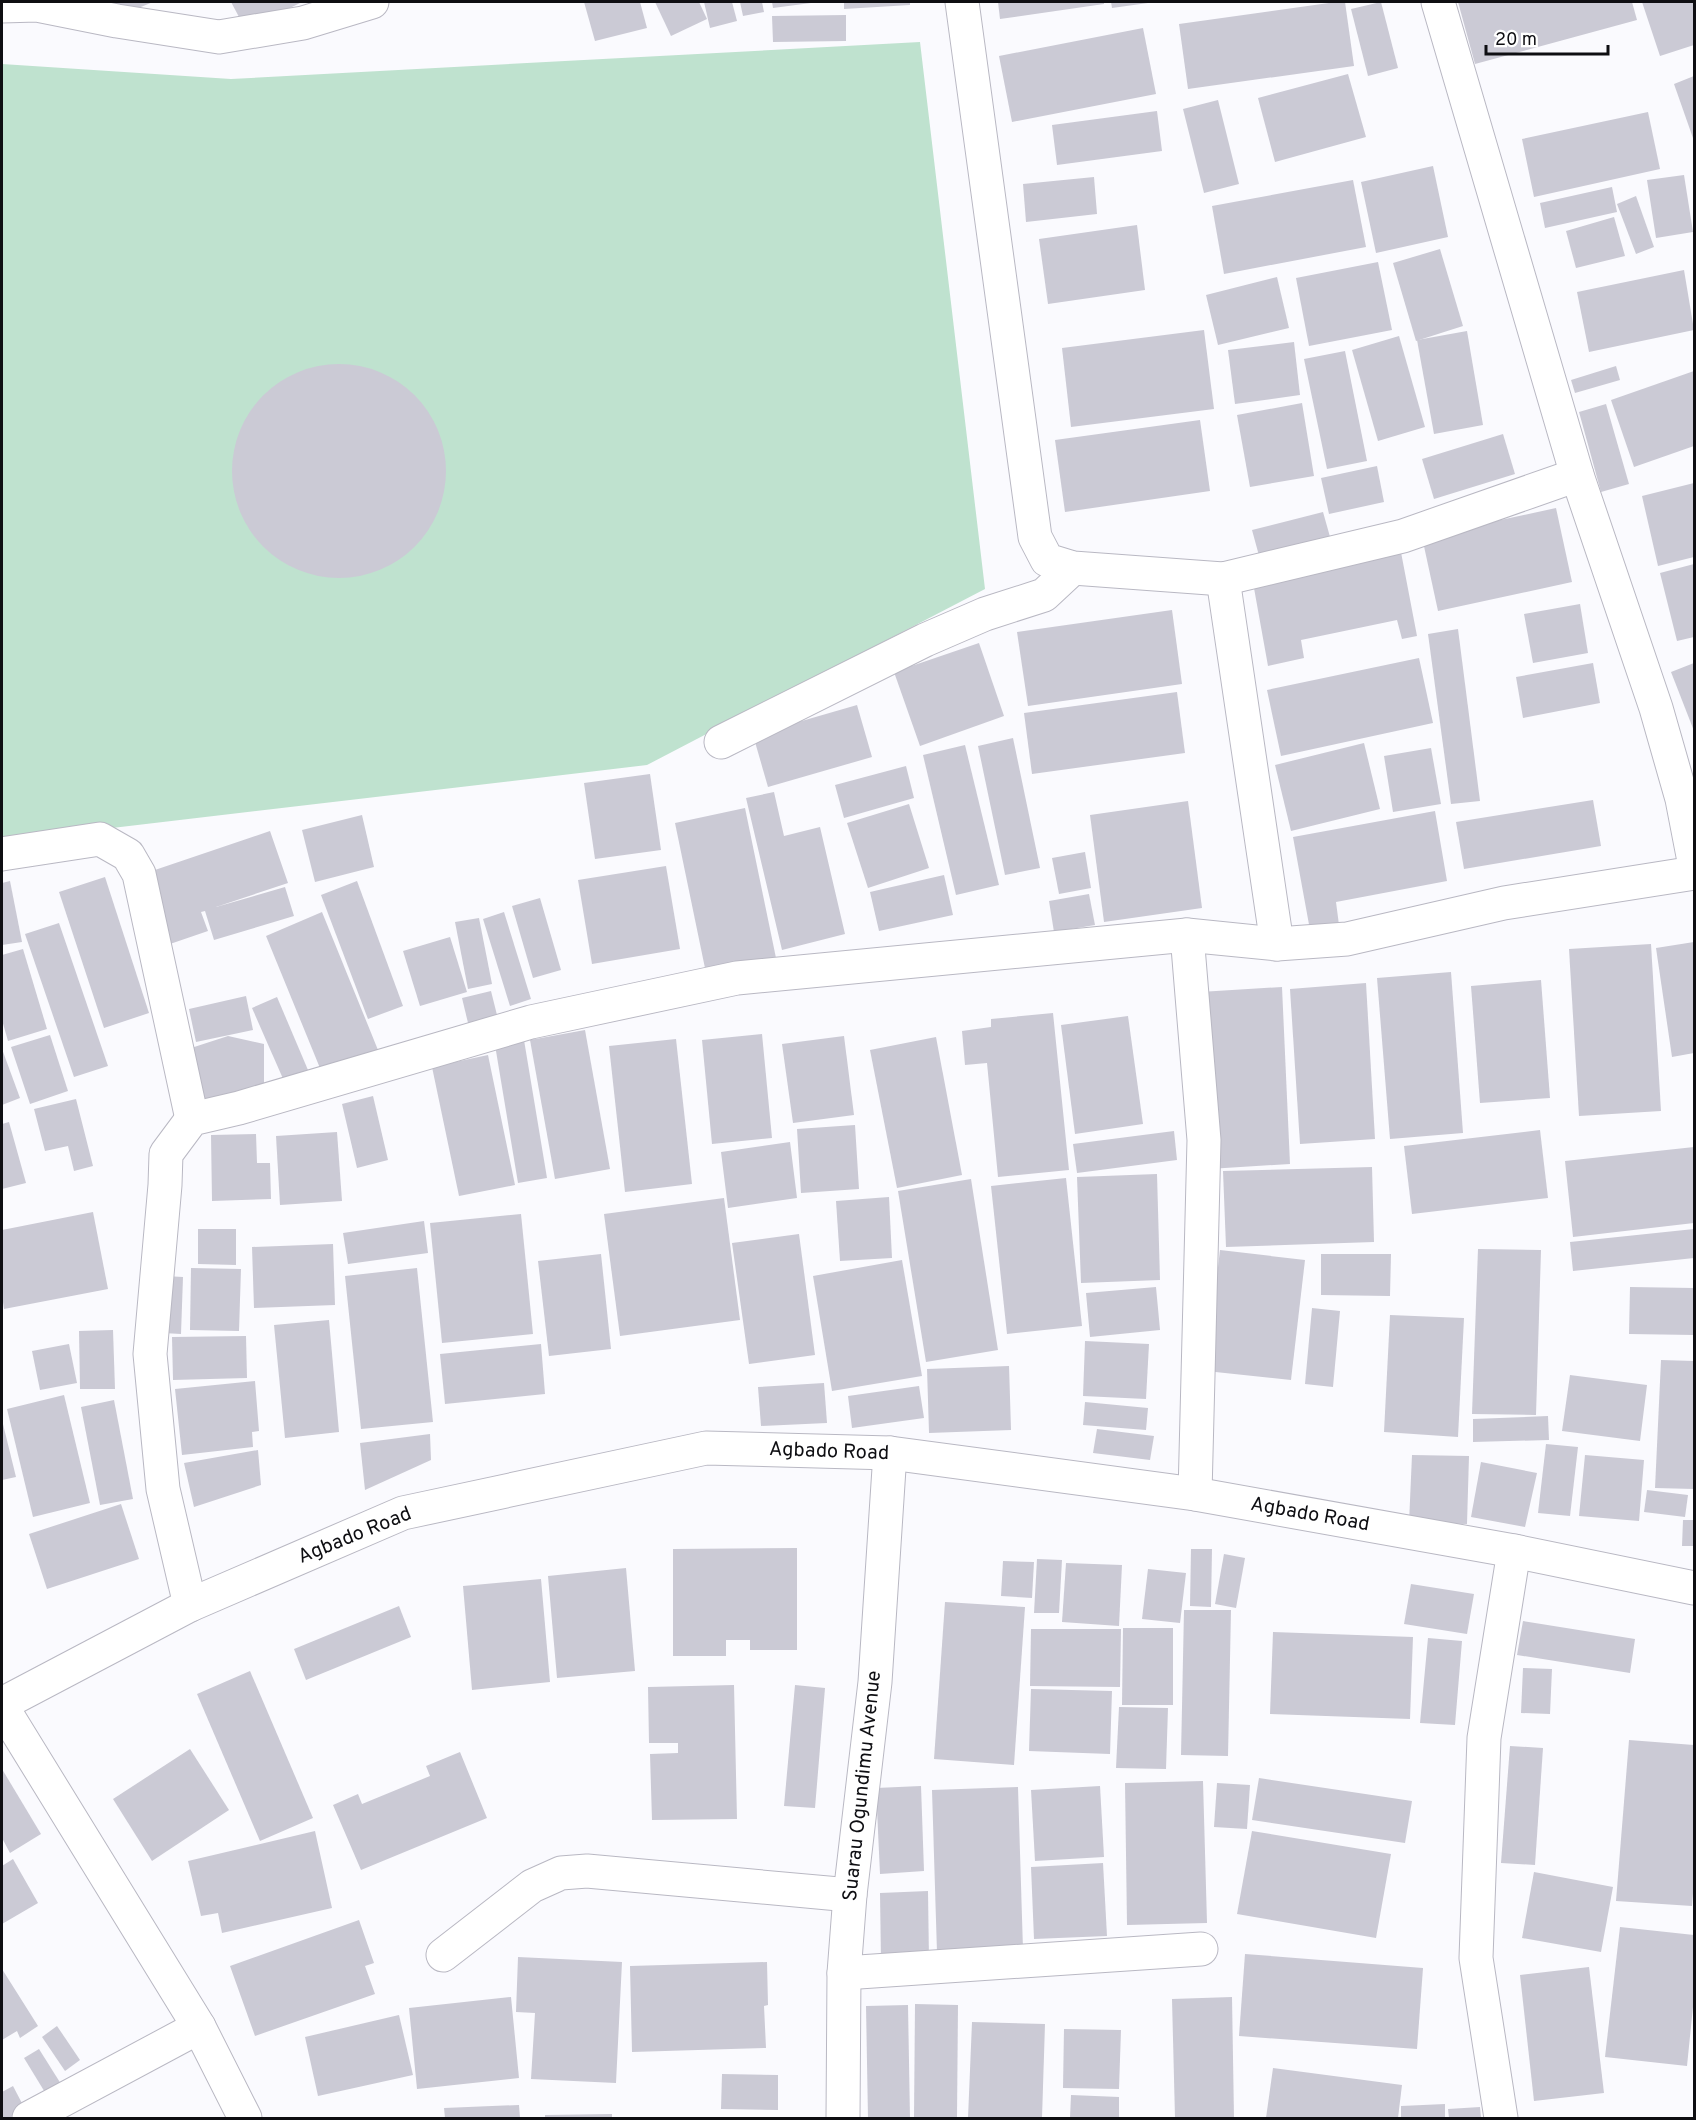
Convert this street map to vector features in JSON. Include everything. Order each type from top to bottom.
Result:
[{"type":"street","points":[[2,6],[37,5],[219,38],[303,23],[372,2]]},
{"type":"street","points":[[962,2],[1035,537],[1047,560],[1073,568],[1223,579],[1403,536],[1577,475]]},
{"type":"street","points":[[1438,2],[1577,475],[1656,708],[1682,799],[1695,861]]},
{"type":"street","points":[[721,742],[925,640],[986,614],[1044,595],[1073,568]]},
{"type":"street","points":[[1223,579],[1277,944]]},
{"type":"street","points":[[2,854],[100,839],[128,855],[139,874],[192,1119]]},
{"type":"street","points":[[190,1605],[163,1489],[150,1354],[166,1154],[192,1119],[239,1108],[531,1022],[736,978],[1187,935],[1277,944],[1347,939],[1504,903],[1695,873]]},
{"type":"street","points":[[1187,935],[1204,1140],[1195,1494]]},
{"type":"street","name":"Agbado Road","points":[[2,1705],[190,1605],[403,1513],[706,1448],[890,1453],[1195,1494],[1514,1551],[1695,1588]]},
{"type":"street","name":"Suarau Ogundimu Avenue","points":[[843,2118],[844,1973],[850,1895],[875,1682],[890,1453]]},
{"type":"street","points":[[1501,2118],[1476,1958],[1484,1738],[1514,1551]]},
{"type":"street","points":[[2,1705],[199,2028],[245,2118]]},
{"type":"street","points":[[443,1955],[532,1886],[561,1872],[587,1871],[850,1895]]},
{"type":"street","points":[[844,1973],[1201,1949]]},
{"type":"street","points":[[29,2118],[199,2028]]},
{"type":"green space","points":[[920,42],[985,589],[647,765],[2,841],[2,64],[231,79]]},
{"type":"building","points":[[107,2],[153,2],[114,18]]},
{"type":"building","points":[[231,2],[302,2],[246,30]]},
{"type":"building","points":[[584,2],[640,2],[647,28],[595,41]]},
{"type":"building","points":[[655,2],[699,2],[707,19],[671,36]]},
{"type":"building","points":[[704,2],[732,2],[737,21],[710,28]]},
{"type":"building","points":[[740,2],[762,2],[764,12],[743,16]]},
{"type":"building","points":[[772,2],[810,2],[811,3],[773,8]]},
{"type":"building","points":[[844,2],[910,2],[910,5],[844,9]]},
{"type":"building","points":[[998,2],[1104,2],[1104,4],[1000,19]]},
{"type":"building","points":[[1111,2],[1147,2],[1148,3],[1112,8]]},
{"type":"building","points":[[1345,2],[1354,66],[1188,89],[1179,24]]},
{"type":"building","points":[[1381,2],[1398,68],[1368,76],[1351,9]]},
{"type":"building","points":[[1458,2],[1632,2],[1637,20],[1475,64]]},
{"type":"building","points":[[1642,2],[1694,2],[1694,45],[1660,56]]},
{"type":"building","points":[[846,15],[846,41],[773,42],[772,16]]},
{"type":"building","points":[[1143,28],[1156,94],[1012,122],[999,56]]},
{"type":"building","points":[[1348,74],[1366,137],[1275,162],[1258,98]]},
{"type":"building","points":[[1694,76],[1694,141],[1674,84]]},
{"type":"building","points":[[1218,100],[1239,184],[1204,193],[1183,109]]},
{"type":"building","points":[[1157,111],[1162,151],[1057,165],[1052,125]]},
{"type":"building","points":[[1648,112],[1660,169],[1534,197],[1522,139]]},
{"type":"building","points":[[1433,166],[1448,237],[1376,253],[1361,182]]},
{"type":"building","points":[[1684,175],[1693,232],[1656,238],[1647,180]]},
{"type":"building","points":[[1094,177],[1097,214],[1026,222],[1023,184]]},
{"type":"building","points":[[1353,180],[1366,247],[1224,274],[1212,206]]},
{"type":"building","points":[[1612,187],[1617,212],[1545,228],[1540,203]]},
{"type":"building","points":[[1636,196],[1654,247],[1636,254],[1617,204]]},
{"type":"building","points":[[1614,217],[1625,256],[1576,268],[1566,231]]},
{"type":"building","points":[[1137,225],[1145,290],[1048,304],[1039,239]]},
{"type":"building","points":[[1440,249],[1463,326],[1416,341],[1393,263]]},
{"type":"building","points":[[1378,262],[1392,330],[1309,346],[1296,278]]},
{"type":"building","points":[[1684,270],[1694,330],[1589,352],[1577,292]]},
{"type":"building","points":[[1277,277],[1289,328],[1218,345],[1206,295]]},
{"type":"building","points":[[1204,330],[1214,409],[1071,427],[1062,348]]},
{"type":"building","points":[[1467,331],[1483,425],[1434,434],[1417,340]]},
{"type":"building","points":[[1399,336],[1425,427],[1378,441],[1352,350]]},
{"type":"building","points":[[1294,342],[1300,395],[1235,404],[1228,350]]},
{"type":"building","points":[[1345,351],[1367,461],[1327,469],[1304,359]]},
{"type":"building","points":[[328,364],[350,364],[370,368],[390,376],[415,395],[434,420],[442,440],[446,471],[442,502],[434,522],[415,547],[390,566],[370,574],[350,578],[328,578],[308,574],[288,566],[256,539],[244,522],[236,502],[232,482],[232,460],[236,440],[244,420],[271,388],[288,376],[308,368]]},
{"type":"building","points":[[1616,366],[1620,380],[1575,393],[1571,380]]},
{"type":"building","points":[[1694,371],[1694,446],[1634,467],[1611,400]]},
{"type":"building","points":[[1302,403],[1314,476],[1250,487],[1237,415]]},
{"type":"building","points":[[1606,404],[1629,484],[1601,492],[1579,412]]},
{"type":"building","points":[[1200,420],[1210,491],[1065,512],[1055,440]]},
{"type":"building","points":[[1503,434],[1515,474],[1434,499],[1422,459]]},
{"type":"building","points":[[1377,466],[1384,502],[1329,514],[1321,478]]},
{"type":"building","points":[[1694,483],[1694,557],[1658,566],[1642,496]]},
{"type":"building","points":[[1556,508],[1572,582],[1438,611],[1422,537]]},
{"type":"building","points":[[1323,512],[1332,544],[1261,563],[1252,530]]},
{"type":"building","points":[[1400,547],[1417,636],[1402,639],[1397,620],[1301,640],[1304,658],[1268,666],[1252,577]]},
{"type":"building","points":[[1694,564],[1694,637],[1677,641],[1660,573]]},
{"type":"building","points":[[1580,604],[1588,653],[1533,663],[1524,614]]},
{"type":"building","points":[[1172,610],[1182,684],[1028,706],[1017,632]]},
{"type":"building","points":[[1458,629],[1480,801],[1451,804],[1428,634]]},
{"type":"building","points":[[979,643],[1004,716],[920,746],[894,672]]},
{"type":"building","points":[[1419,658],[1433,723],[1281,756],[1267,690]]},
{"type":"building","points":[[1593,663],[1600,703],[1523,718],[1516,677]]},
{"type":"building","points":[[1694,663],[1694,731],[1671,672]]},
{"type":"building","points":[[1177,692],[1185,753],[1032,774],[1024,713]]},
{"type":"building","points":[[857,705],[872,757],[768,787],[753,735]]},
{"type":"building","points":[[1013,738],[1040,868],[1005,875],[978,746]]},
{"type":"building","points":[[1364,743],[1380,809],[1291,831],[1275,765]]},
{"type":"building","points":[[965,745],[999,885],[956,895],[923,755]]},
{"type":"building","points":[[1431,748],[1441,804],[1393,812],[1384,756]]},
{"type":"building","points":[[906,766],[914,798],[844,818],[835,785]]},
{"type":"building","points":[[650,774],[661,850],[595,859],[584,783]]},
{"type":"building","points":[[774,792],[784,836],[820,827],[845,934],[782,950],[746,798]]},
{"type":"building","points":[[1593,800],[1601,846],[1464,869],[1456,822]]},
{"type":"building","points":[[1188,801],[1202,908],[1104,922],[1090,815]]},
{"type":"building","points":[[909,804],[929,868],[868,888],[847,823]]},
{"type":"building","points":[[745,808],[776,958],[706,973],[675,823]]},
{"type":"building","points":[[1435,811],[1447,881],[1336,902],[1339,925],[1310,930],[1293,837]]},
{"type":"building","points":[[362,815],[374,867],[315,882],[302,830]]},
{"type":"building","points":[[270,831],[288,883],[216,907],[285,887],[294,916],[214,940],[205,911],[201,912],[208,931],[170,944],[146,873]]},
{"type":"building","points":[[1085,852],[1091,888],[1059,894],[1052,858]]},
{"type":"building","points":[[666,866],[680,949],[592,964],[578,880]]},
{"type":"building","points":[[944,875],[953,915],[879,931],[870,892]]},
{"type":"building","points":[[105,877],[149,1013],[104,1028],[59,892]]},
{"type":"building","points":[[10,881],[22,942],[2,945],[2,883]]},
{"type":"building","points":[[357,881],[403,1006],[368,1019],[321,895]]},
{"type":"building","points":[[1089,894],[1095,925],[1054,932],[1049,901]]},
{"type":"building","points":[[540,898],[561,970],[533,978],[512,906]]},
{"type":"building","points":[[322,912],[378,1050],[322,1073],[266,936]]},
{"type":"building","points":[[504,912],[531,999],[510,1006],[483,919]]},
{"type":"building","points":[[479,918],[492,984],[468,989],[455,922]]},
{"type":"building","points":[[59,923],[108,1066],[74,1077],[25,934]]},
{"type":"building","points":[[450,937],[467,992],[420,1006],[403,951]]},
{"type":"building","points":[[1694,942],[1694,1053],[1672,1057],[1656,948]]},
{"type":"building","points":[[1651,944],[1661,1111],[1579,1116],[1569,949]]},
{"type":"building","points":[[23,949],[47,1029],[8,1041],[2,1020],[2,955]]},
{"type":"building","points":[[1451,972],[1463,1133],[1390,1139],[1377,978]]},
{"type":"building","points":[[1541,980],[1550,1098],[1480,1103],[1471,986]]},
{"type":"building","points":[[1366,983],[1375,1139],[1300,1144],[1290,989]]},
{"type":"building","points":[[1282,987],[1290,1164],[1209,1169],[1200,992]]},
{"type":"building","points":[[491,991],[498,1019],[469,1027],[462,998]]},
{"type":"building","points":[[246,996],[253,1030],[196,1042],[189,1009]]},
{"type":"building","points":[[277,997],[308,1070],[284,1081],[252,1008]]},
{"type":"building","points":[[1053,1013],[1069,1170],[998,1177],[987,1063],[965,1065],[962,1031],[991,1027],[991,1019]]},
{"type":"building","points":[[1128,1016],[1143,1124],[1075,1134],[1061,1025]]},
{"type":"building","points":[[585,1030],[610,1169],[555,1179],[530,1040]]},
{"type":"building","points":[[762,1034],[772,1138],[712,1144],[702,1040]]},
{"type":"building","points":[[50,1035],[68,1091],[30,1104],[11,1047]]},
{"type":"building","points":[[228,1036],[264,1044],[264,1095],[194,1103],[188,1049]]},
{"type":"building","points":[[844,1036],[854,1115],[793,1123],[782,1044]]},
{"type":"building","points":[[936,1037],[962,1175],[897,1188],[870,1050]]},
{"type":"building","points":[[676,1039],[692,1184],[625,1192],[609,1046]]},
{"type":"building","points":[[524,1040],[547,1178],[518,1183],[495,1045]]},
{"type":"building","points":[[2,1049],[20,1098],[2,1105]]},
{"type":"building","points":[[488,1055],[515,1185],[459,1196],[432,1067]]},
{"type":"building","points":[[373,1096],[388,1160],[357,1168],[342,1104]]},
{"type":"building","points":[[76,1099],[93,1166],[74,1171],[68,1146],[45,1151],[34,1109]]},
{"type":"building","points":[[9,1122],[26,1183],[2,1189],[2,1124]]},
{"type":"building","points":[[855,1125],[859,1189],[801,1193],[797,1129]]},
{"type":"building","points":[[1540,1130],[1548,1198],[1412,1214],[1404,1146]]},
{"type":"building","points":[[1174,1131],[1177,1160],[1077,1173],[1073,1144]]},
{"type":"building","points":[[337,1132],[342,1201],[280,1205],[276,1136]]},
{"type":"building","points":[[256,1134],[257,1163],[270,1163],[271,1199],[212,1201],[211,1135]]},
{"type":"building","points":[[790,1142],[797,1198],[728,1208],[721,1152]]},
{"type":"building","points":[[1694,1147],[1694,1223],[1573,1237],[1565,1161]]},
{"type":"building","points":[[1372,1167],[1374,1242],[1226,1247],[1223,1171]]},
{"type":"building","points":[[1157,1174],[1160,1280],[1081,1283],[1077,1177]]},
{"type":"building","points":[[1066,1178],[1082,1326],[1007,1334],[991,1186]]},
{"type":"building","points":[[971,1179],[998,1350],[926,1362],[898,1191]]},
{"type":"building","points":[[889,1197],[892,1258],[840,1261],[836,1201]]},
{"type":"building","points":[[724,1198],[740,1320],[620,1336],[604,1214]]},
{"type":"building","points":[[93,1212],[108,1289],[4,1309],[2,1230]]},
{"type":"building","points":[[521,1214],[533,1334],[442,1343],[430,1223]]},
{"type":"building","points":[[424,1221],[428,1253],[348,1264],[343,1233]]},
{"type":"building","points":[[198,1229],[236,1229],[236,1265],[198,1264]]},
{"type":"building","points":[[1694,1229],[1694,1258],[1573,1271],[1570,1242]]},
{"type":"building","points":[[799,1234],[815,1355],[749,1364],[732,1243]]},
{"type":"building","points":[[333,1244],[335,1305],[254,1308],[252,1247]]},
{"type":"building","points":[[1478,1249],[1541,1250],[1536,1415],[1472,1414]]},
{"type":"building","points":[[1220,1250],[1305,1260],[1291,1380],[1206,1371]]},
{"type":"building","points":[[601,1254],[611,1349],[549,1356],[538,1261]]},
{"type":"building","points":[[1321,1254],[1391,1254],[1390,1296],[1321,1295]]},
{"type":"building","points":[[902,1260],[922,1376],[832,1391],[813,1276]]},
{"type":"building","points":[[191,1268],[241,1269],[239,1331],[190,1330]]},
{"type":"building","points":[[417,1268],[433,1422],[361,1429],[345,1276]]},
{"type":"building","points":[[165,1276],[183,1277],[181,1334],[163,1333]]},
{"type":"building","points":[[1156,1287],[1160,1330],[1090,1337],[1086,1293]]},
{"type":"building","points":[[1630,1287],[1694,1288],[1694,1335],[1629,1334]]},
{"type":"building","points":[[1312,1308],[1340,1311],[1333,1387],[1305,1384]]},
{"type":"building","points":[[1390,1315],[1464,1318],[1458,1437],[1384,1432]]},
{"type":"building","points":[[329,1320],[339,1432],[285,1438],[274,1325]]},
{"type":"building","points":[[113,1330],[115,1389],[80,1389],[79,1331]]},
{"type":"building","points":[[246,1336],[247,1378],[173,1380],[172,1337]]},
{"type":"building","points":[[1085,1341],[1149,1344],[1146,1399],[1083,1396]]},
{"type":"building","points":[[69,1344],[77,1383],[40,1390],[32,1351]]},
{"type":"building","points":[[541,1344],[545,1394],[445,1404],[440,1354]]},
{"type":"building","points":[[1661,1360],[1694,1361],[1694,1489],[1655,1488]]},
{"type":"building","points":[[1009,1366],[1011,1430],[929,1433],[927,1369]]},
{"type":"building","points":[[1570,1375],[1647,1385],[1640,1441],[1562,1431]]},
{"type":"building","points":[[255,1381],[259,1431],[252,1432],[253,1447],[182,1455],[175,1389]]},
{"type":"building","points":[[824,1383],[827,1423],[761,1426],[758,1387]]},
{"type":"building","points":[[919,1386],[924,1418],[852,1428],[848,1396]]},
{"type":"building","points":[[64,1395],[90,1503],[33,1517],[7,1409]]},
{"type":"building","points":[[114,1400],[133,1499],[100,1505],[81,1407]]},
{"type":"building","points":[[1085,1402],[1148,1408],[1146,1430],[1083,1425]]},
{"type":"building","points":[[1548,1416],[1549,1440],[1473,1442],[1473,1419]]},
{"type":"building","points":[[2,1420],[16,1477],[2,1480]]},
{"type":"building","points":[[1097,1429],[1154,1436],[1150,1460],[1093,1453]]},
{"type":"building","points":[[430,1434],[431,1460],[365,1490],[360,1443]]},
{"type":"building","points":[[1546,1444],[1578,1447],[1570,1516],[1538,1513]]},
{"type":"building","points":[[258,1450],[261,1485],[194,1507],[184,1463]]},
{"type":"building","points":[[1412,1455],[1469,1456],[1467,1524],[1409,1523]]},
{"type":"building","points":[[1585,1455],[1644,1460],[1639,1521],[1579,1516]]},
{"type":"building","points":[[1481,1462],[1537,1473],[1525,1527],[1471,1517]]},
{"type":"building","points":[[1647,1490],[1688,1495],[1685,1517],[1644,1512]]},
{"type":"building","points":[[121,1504],[139,1559],[47,1589],[29,1534]]},
{"type":"building","points":[[1683,1520],[1694,1520],[1694,1546],[1682,1546]]},
{"type":"building","points":[[797,1548],[797,1650],[750,1650],[750,1640],[726,1640],[726,1656],[673,1656],[673,1549]]},
{"type":"building","points":[[1191,1549],[1212,1549],[1211,1607],[1190,1606]]},
{"type":"building","points":[[1224,1554],[1245,1558],[1236,1608],[1215,1604]]},
{"type":"building","points":[[1037,1559],[1062,1560],[1059,1613],[1034,1613]]},
{"type":"building","points":[[1003,1561],[1034,1562],[1032,1598],[1001,1596]]},
{"type":"building","points":[[1066,1563],[1122,1565],[1119,1626],[1062,1622]]},
{"type":"building","points":[[626,1568],[635,1671],[557,1678],[548,1576]]},
{"type":"building","points":[[1148,1569],[1186,1573],[1180,1623],[1142,1619]]},
{"type":"building","points":[[541,1579],[550,1682],[472,1690],[463,1586]]},
{"type":"building","points":[[1411,1584],[1474,1594],[1467,1634],[1404,1624]]},
{"type":"building","points":[[945,1602],[1025,1607],[1014,1765],[934,1759]]},
{"type":"building","points":[[399,1606],[411,1637],[306,1680],[294,1649]]},
{"type":"building","points":[[1184,1610],[1231,1610],[1228,1756],[1181,1755]]},
{"type":"building","points":[[1523,1621],[1635,1639],[1630,1673],[1517,1655]]},
{"type":"building","points":[[1123,1628],[1173,1628],[1173,1705],[1122,1705]]},
{"type":"building","points":[[1031,1629],[1121,1629],[1120,1687],[1030,1686]]},
{"type":"building","points":[[1273,1632],[1413,1637],[1410,1719],[1270,1714]]},
{"type":"building","points":[[1428,1638],[1462,1641],[1455,1725],[1420,1723]]},
{"type":"building","points":[[1523,1668],[1552,1669],[1550,1714],[1521,1713]]},
{"type":"building","points":[[250,1671],[313,1818],[260,1841],[197,1694]]},
{"type":"building","points":[[734,1685],[737,1819],[652,1820],[650,1754],[678,1753],[678,1743],[649,1743],[648,1687]]},
{"type":"building","points":[[795,1685],[825,1688],[815,1808],[784,1806]]},
{"type":"building","points":[[1031,1689],[1112,1691],[1110,1754],[1029,1751]]},
{"type":"building","points":[[1119,1707],[1168,1708],[1166,1769],[1116,1768]]},
{"type":"building","points":[[1629,1740],[1694,1745],[1692,1906],[1616,1901]]},
{"type":"building","points":[[1510,1746],[1543,1748],[1535,1865],[1501,1863]]},
{"type":"building","points":[[190,1749],[229,1810],[152,1861],[113,1799]]},
{"type":"building","points":[[460,1752],[487,1818],[361,1870],[333,1805],[358,1794],[362,1804],[430,1776],[426,1766]]},
{"type":"building","points":[[2,1769],[41,1834],[10,1853],[2,1838]]},
{"type":"building","points":[[1259,1778],[1412,1801],[1405,1843],[1252,1820]]},
{"type":"building","points":[[1203,1781],[1207,1923],[1127,1925],[1125,1783]]},
{"type":"building","points":[[1217,1783],[1250,1785],[1247,1829],[1214,1827]]},
{"type":"building","points":[[921,1786],[924,1871],[880,1874],[876,1788]]},
{"type":"building","points":[[1100,1786],[1104,1857],[1035,1861],[1031,1790]]},
{"type":"building","points":[[1018,1787],[1023,1950],[937,1953],[932,1790]]},
{"type":"building","points":[[315,1831],[332,1908],[222,1933],[218,1913],[201,1916],[188,1861]]},
{"type":"building","points":[[1252,1831],[1391,1854],[1376,1938],[1237,1914]]},
{"type":"building","points":[[13,1859],[38,1903],[2,1924],[2,1866]]},
{"type":"building","points":[[1103,1863],[1107,1936],[1034,1939],[1031,1867]]},
{"type":"building","points":[[1534,1872],[1613,1887],[1601,1952],[1522,1938]]},
{"type":"building","points":[[928,1891],[929,1961],[881,1961],[880,1893]]},
{"type":"building","points":[[359,1920],[374,1963],[365,1966],[375,1994],[255,2036],[230,1966]]},
{"type":"building","points":[[1620,1927],[1694,1935],[1694,1997],[1687,2066],[1605,2057]]},
{"type":"building","points":[[1245,1954],[1423,1968],[1417,2049],[1239,2036]]},
{"type":"building","points":[[518,1957],[622,1962],[616,2083],[531,2079],[535,2013],[516,2012]]},
{"type":"building","points":[[767,1962],[768,2005],[764,2006],[766,2048],[632,2052],[630,1966]]},
{"type":"building","points":[[1589,1967],[1604,2093],[1534,2101],[1520,1975]]},
{"type":"building","points":[[2,1969],[38,2026],[20,2038],[17,2031],[2,2040]]},
{"type":"building","points":[[511,1997],[519,2078],[417,2089],[409,2008]]},
{"type":"building","points":[[1232,1997],[1234,2118],[1175,2118],[1172,1999]]},
{"type":"building","points":[[915,2004],[958,2005],[957,2118],[914,2118]]},
{"type":"building","points":[[908,2005],[910,2118],[868,2118],[866,2006]]},
{"type":"building","points":[[399,2015],[413,2075],[318,2096],[305,2037]]},
{"type":"building","points":[[972,2022],[1045,2024],[1042,2118],[968,2118]]},
{"type":"building","points":[[57,2026],[80,2060],[65,2071],[42,2037]]},
{"type":"building","points":[[1064,2029],[1121,2030],[1119,2089],[1063,2088]]},
{"type":"building","points":[[39,2049],[61,2084],[46,2094],[24,2058]]},
{"type":"building","points":[[1273,2068],[1402,2085],[1398,2118],[1266,2118]]},
{"type":"building","points":[[722,2074],[778,2075],[778,2110],[721,2109]]},
{"type":"building","points":[[13,2086],[25,2109],[9,2118],[2,2118],[2,2092]]},
{"type":"building","points":[[1071,2095],[1119,2097],[1119,2118],[1070,2118]]},
{"type":"building","points":[[1445,2104],[1445,2118],[1401,2118],[1401,2106]]},
{"type":"building","points":[[519,2105],[520,2118],[445,2118],[444,2108]]},
{"type":"building","points":[[1480,2107],[1481,2118],[1449,2118],[1448,2109]]},
{"type":"building","points":[[612,2114],[612,2118],[545,2118],[545,2115]]}]
